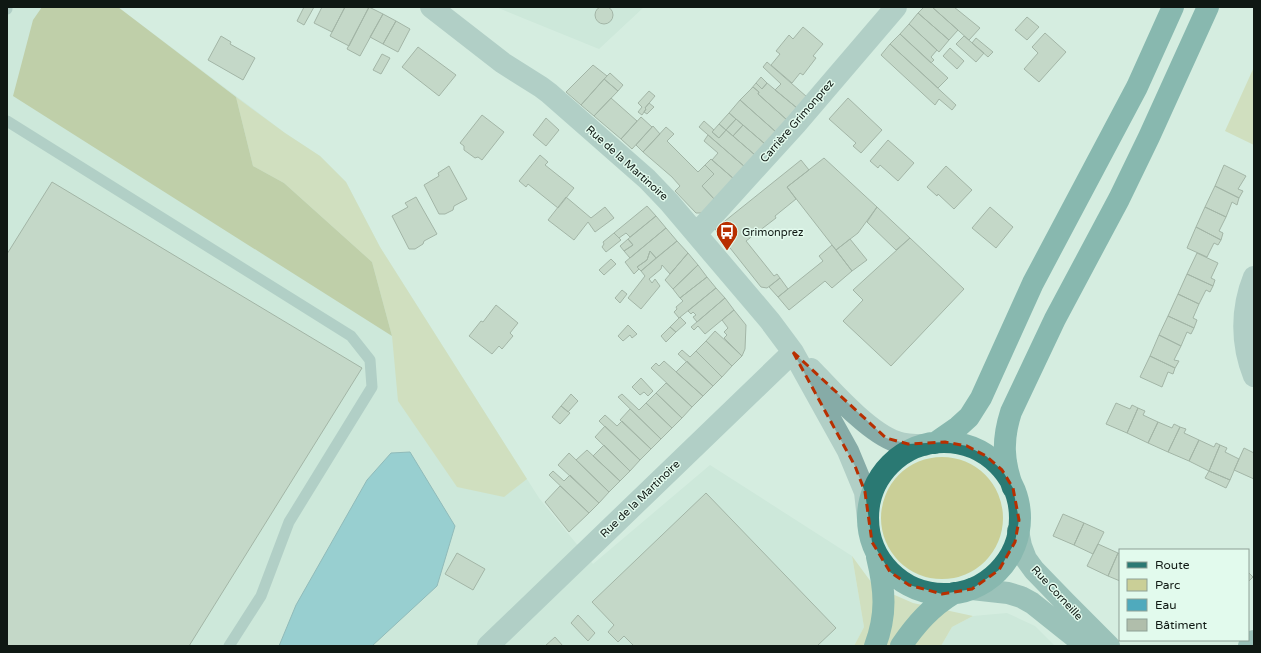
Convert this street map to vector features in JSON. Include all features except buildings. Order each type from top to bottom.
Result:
[{"type":"main road","points":[[875,646],[883,621],[884,587],[869,530],[868,518],[871,497],[881,476],[891,464],[904,454],[930,444],[958,427],[969,417],[981,398],[1033,283],[1137,86],[1173,7]]},
{"type":"main road","points":[[901,646],[922,618],[941,601],[982,584],[999,570],[1011,552],[1018,531],[1019,510],[1008,475],[1005,459],[1004,442],[1006,428],[1011,412],[1055,318],[1119,199],[1208,7]]},
{"type":"main road","points":[[930,444],[946,442],[967,446],[986,456],[1002,470],[1013,488]]},
{"type":"main road","points":[[876,552],[890,572],[909,585],[931,593],[963,591]]},
{"type":"street","name":"Carrière Grimonprez","points":[[697,233],[796,124],[896,7]]},
{"type":"street","name":"Rue de la Martinoire","points":[[433,8],[503,63],[541,87],[647,179],[697,233],[760,309],[793,352],[851,409],[879,433],[898,443],[930,444]]},
{"type":"street","points":[[1254,277],[1247,302],[1244,327],[1246,351],[1254,376]]},
{"type":"street","name":"Rue de la Martinoire","points":[[793,352],[855,466],[865,492],[868,518]]},
{"type":"street","name":"Rue de la Martinoire","points":[[488,646],[793,352]]},
{"type":"street","name":"Rue Corneille","points":[[1018,531],[1021,546],[1026,559],[1034,570],[1108,646]]},
{"type":"street","name":"Rue Corneille","points":[[963,591],[1008,593],[1021,597],[1032,603],[1086,646]]},
{"type":"street","points":[[1249,646],[1254,641]]},
{"type":"lane","points":[[7,120],[352,336],[370,360],[372,387],[289,522],[261,596],[229,646]]},
{"type":"highlighted area","points":[[793,352],[886,438],[908,444],[945,442],[967,446],[986,456],[1002,470],[1013,488],[1019,520],[1015,542],[999,570],[972,589],[942,594],[909,585],[890,572],[872,542],[865,492],[855,466]]},
{"type":"shaded area","points":[[7,7],[118,7],[285,133],[320,156],[346,182],[380,247],[539,498],[593,564],[710,465],[852,556],[864,627],[854,646],[7,646]]},
{"type":"shaded area","points":[[496,7],[644,7],[599,49]]},
{"type":"shaded area","points":[[1007,613],[1035,626],[1055,646],[941,646],[952,627],[973,616]]},
{"type":"green space","points":[[42,7],[118,7],[236,97],[253,166],[284,183],[372,262],[392,336],[13,96],[33,20]]},
{"type":"green space","points":[[1254,67],[1254,145],[1225,131]]},
{"type":"green space","points":[[236,97],[285,133],[320,156],[346,182],[380,247],[527,479],[504,497],[457,487],[398,401],[392,336],[372,262],[284,183],[253,166]]},
{"type":"green space","points":[[942,457],[954,458],[965,462],[976,467],[985,475],[993,484],[998,495],[1002,506],[1002,530],[998,541],[993,552],[985,561],[976,569],[965,574],[954,578],[942,579],[930,578],[919,574],[908,569],[899,561],[891,552],[886,541],[882,530],[881,518],[882,506],[886,495],[891,484],[899,475],[908,467],[919,462],[930,458]]},
{"type":"green space","points":[[852,556],[874,586],[913,603],[973,616],[952,627],[941,646],[854,646],[864,627]]},
{"type":"water","points":[[410,452],[455,526],[437,586],[372,646],[279,646],[296,605],[367,480],[391,453]]},
{"type":"place","name":"Grimonprez","points":[[727,252]]}]
